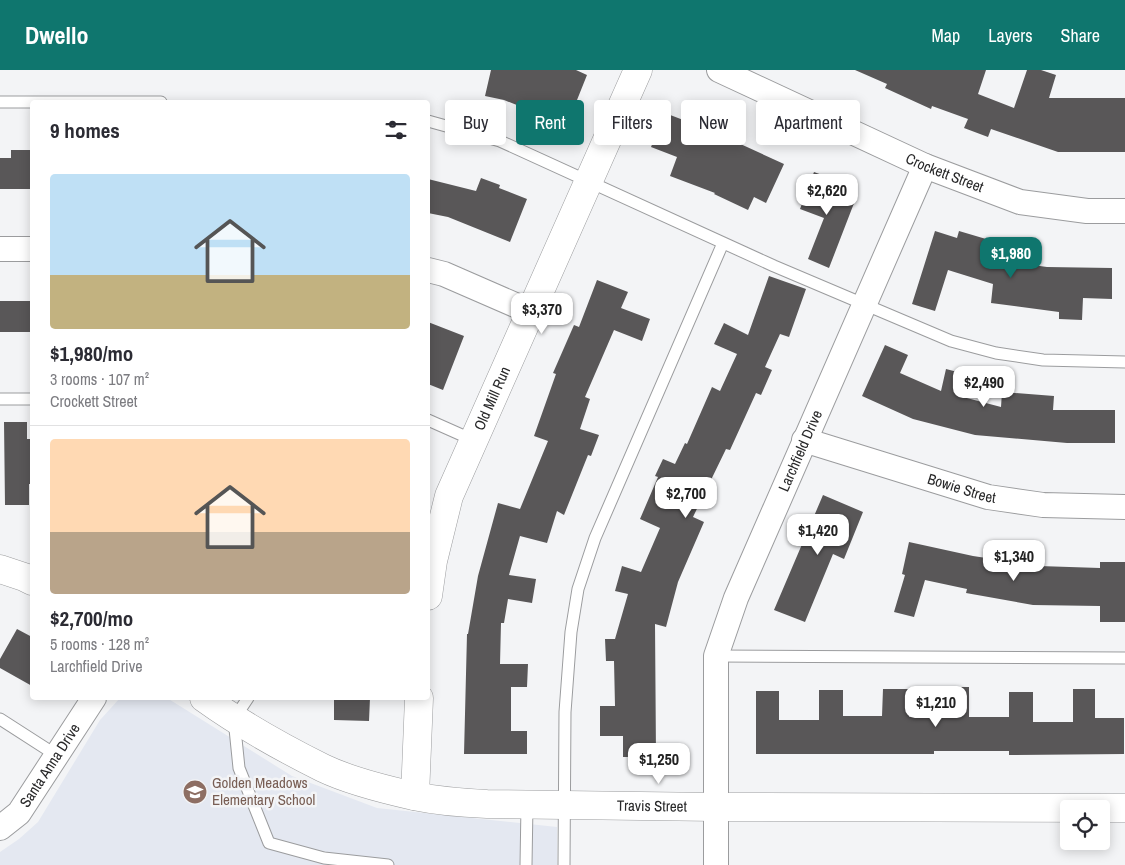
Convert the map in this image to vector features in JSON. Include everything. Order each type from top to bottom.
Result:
[{"type":"street","name":"Old Mill Run","points":[[430,582],[433,561],[449,496],[638,70]]},
{"type":"street","name":"Crockett Street","points":[[719,70],[925,166],[1020,202],[1087,210],[1125,211]]},
{"type":"street","name":"Larchfield Drive","points":[[716,865],[716,656],[736,598],[925,166]]},
{"type":"street","points":[[0,249],[30,250]]},
{"type":"street","points":[[430,270],[444,274],[530,311]]},
{"type":"street","name":"Bowie Street","points":[[804,440],[988,497],[1044,505],[1125,507]]},
{"type":"street","points":[[0,569],[24,576],[30,580]]},
{"type":"street","name":"Santa Anna Drive","points":[[0,828],[19,813],[93,700]]},
{"type":"street","name":"Travis Street","points":[[211,700],[241,708],[324,768],[366,783],[415,796],[455,802],[527,805],[716,807],[1125,808]]},
{"type":"street","points":[[415,796],[419,700]]},
{"type":"lane","points":[[0,102],[30,102]]},
{"type":"lane","points":[[430,122],[500,142],[724,243],[951,341],[996,353],[1043,360],[1125,362]]},
{"type":"lane","points":[[564,865],[565,712],[571,632],[578,589],[595,538],[724,243]]},
{"type":"lane","points":[[0,399],[30,399]]},
{"type":"lane","points":[[430,421],[473,440]]},
{"type":"lane","points":[[716,656],[1125,658]]},
{"type":"lane","points":[[241,708],[239,768],[269,842],[324,858],[388,865]]},
{"type":"lane","points":[[0,719],[56,755]]},
{"type":"lane","points":[[526,865],[527,805]]},
{"type":"shaded area","name":"Golden Meadows Elementary School","points":[[118,700],[170,700],[292,776],[377,808],[557,827],[557,865],[0,865],[0,852],[19,839],[38,822],[100,720]]},
{"type":"building","points":[[491,70],[576,70],[587,75],[577,100],[516,100],[516,105],[506,100],[485,96]]},
{"type":"building","points":[[855,70],[986,70],[978,94],[1014,108],[1027,70],[1041,70],[1056,75],[1049,98],[1125,98],[1125,152],[1058,152],[991,129],[988,137],[964,128],[968,119],[932,106],[931,109],[885,88],[887,84]]},
{"type":"building","points":[[671,115],[681,119],[681,145],[743,145],[784,164],[766,203],[754,197],[748,210],[715,193],[670,176],[677,157],[651,147],[652,145],[671,145]]},
{"type":"building","points":[[11,150],[30,150],[30,189],[0,189],[0,158],[11,158]]},
{"type":"building","points":[[814,172],[841,182],[838,191],[856,198],[829,268],[808,259],[824,218],[800,209]]},
{"type":"building","points":[[481,178],[500,185],[499,188],[527,199],[510,242],[448,217],[430,213],[430,180],[476,191]]},
{"type":"building","points":[[935,231],[957,238],[959,231],[986,239],[980,258],[1047,267],[1112,268],[1112,299],[1083,298],[1082,320],[1059,319],[1059,312],[991,303],[993,284],[948,270],[935,311],[912,304]]},
{"type":"building","points":[[769,276],[806,289],[789,337],[780,334],[765,367],[772,370],[761,395],[756,393],[730,450],[726,449],[693,517],[704,522],[678,582],[666,627],[655,624],[656,757],[623,757],[623,736],[600,736],[600,706],[615,706],[614,661],[606,661],[605,639],[615,639],[628,594],[615,591],[622,566],[641,572],[660,528],[640,519],[658,477],[655,476],[663,459],[675,464],[685,443],[687,444],[712,387],[720,391],[737,354],[714,344],[724,323],[748,335]]},
{"type":"building","points":[[597,280],[628,292],[621,308],[650,319],[642,341],[614,330],[585,397],[590,399],[580,429],[599,435],[591,456],[588,455],[564,515],[557,511],[547,543],[520,536],[509,575],[536,579],[532,603],[508,599],[504,623],[501,623],[500,664],[528,664],[527,687],[511,687],[511,731],[527,731],[527,754],[464,754],[467,634],[478,576],[498,503],[520,509],[548,441],[534,436],[556,374],[553,373],[574,325],[579,327]]},
{"type":"building","points":[[0,301],[30,301],[30,332],[0,332]]},
{"type":"building","points":[[430,323],[464,336],[443,390],[430,385]]},
{"type":"building","points":[[885,345],[908,355],[900,373],[941,391],[946,369],[969,375],[963,397],[1001,407],[1002,392],[1054,396],[1053,410],[1115,410],[1115,443],[1067,443],[975,435],[913,419],[862,396]]},
{"type":"building","points":[[4,422],[27,422],[27,439],[30,439],[29,505],[5,505]]},
{"type":"building","points":[[823,495],[863,512],[844,559],[833,554],[805,622],[774,610]]},
{"type":"building","points":[[909,542],[973,556],[1039,566],[1100,568],[1100,562],[1125,562],[1125,622],[1100,622],[1100,606],[1033,605],[966,593],[967,589],[925,580],[914,617],[894,612],[905,575],[902,574]]},
{"type":"building","points":[[17,629],[30,636],[30,685],[0,668],[0,659]]},
{"type":"building","points":[[945,687],[969,687],[969,717],[1009,717],[1009,692],[1033,692],[1033,722],[1073,722],[1073,689],[1095,689],[1095,718],[1124,718],[1124,754],[1009,755],[1009,751],[934,751],[934,754],[756,754],[756,691],[779,691],[779,720],[819,720],[819,690],[843,690],[843,716],[882,716],[883,689],[910,689],[909,717],[945,717]]},
{"type":"building","points":[[334,700],[370,700],[369,721],[334,720]]},
{"type":"place","name":"Golden Meadows Elementary School","points":[[195,792]]}]
